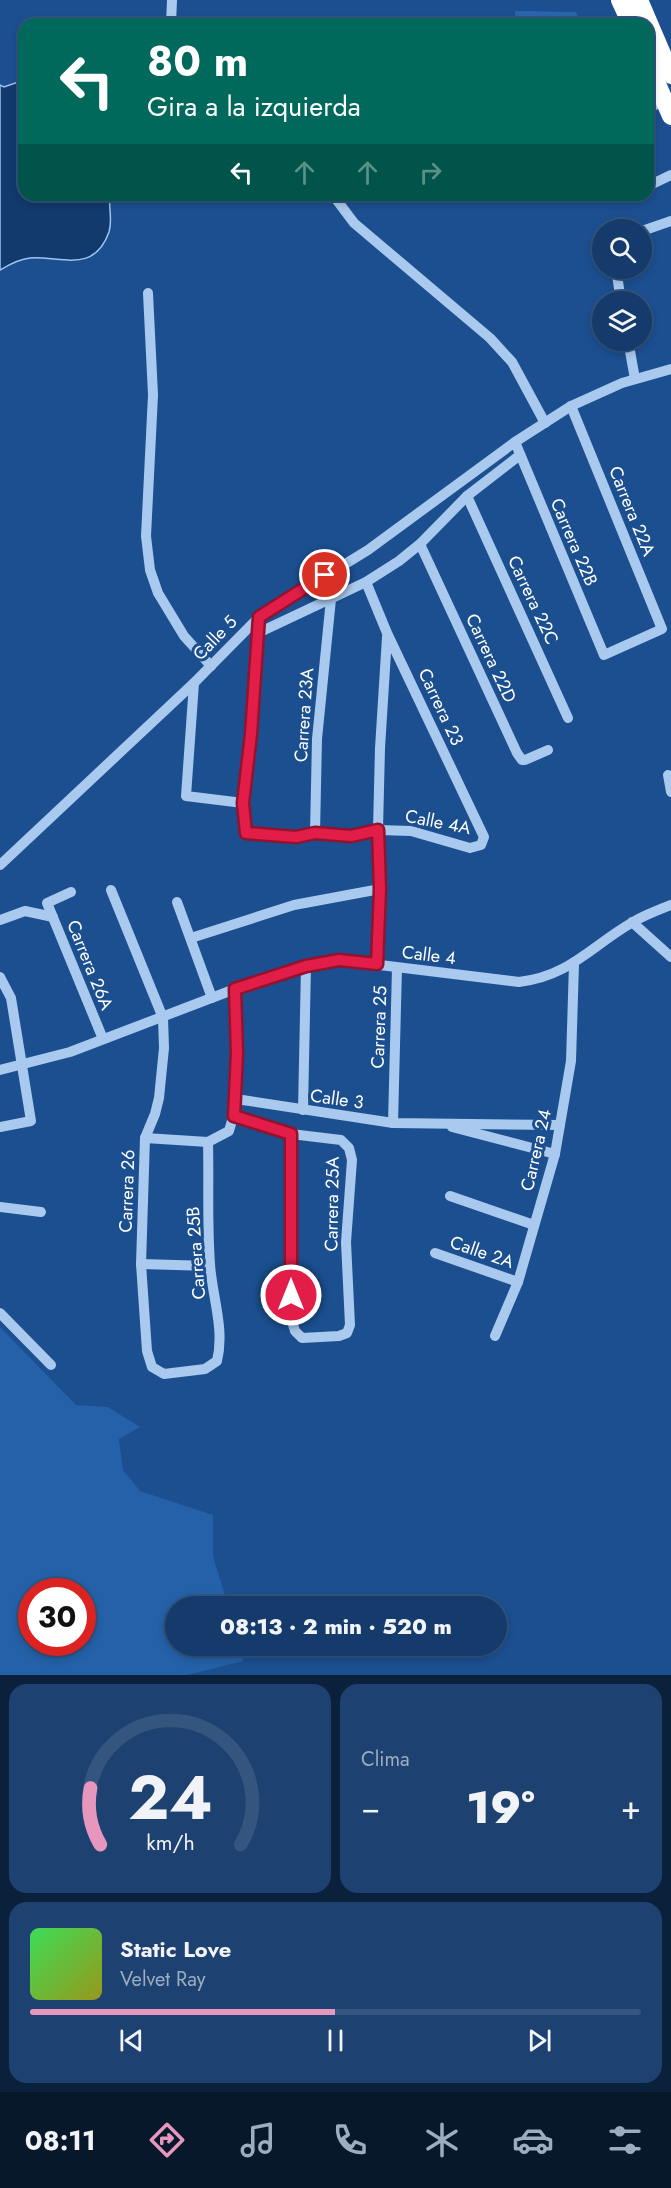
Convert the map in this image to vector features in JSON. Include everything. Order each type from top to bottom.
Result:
[{"type":"highway","points":[[620,0],[628,18]]},
{"type":"highway","points":[[639,0],[647,18]]},
{"type":"highway","points":[[654,35],[671,75]]},
{"type":"highway","points":[[654,84],[661,108]]},
{"type":"street","points":[[171,0],[171,18]]},
{"type":"street","points":[[654,183],[671,175]]},
{"type":"street","points":[[338,201],[354,223],[490,338],[512,362],[545,423]]},
{"type":"street","points":[[652,228],[671,221]]},
{"type":"street","points":[[148,293],[153,395],[146,536],[150,570],[158,593],[184,636],[211,666]]},
{"type":"street","points":[[630,351],[635,379]]},
{"type":"street","name":"Calle 5","points":[[0,865],[194,683],[259,617],[368,550],[515,442],[571,406],[622,382],[671,369]]},
{"type":"street","name":"Carrera 22A","points":[[571,406],[662,629],[604,655]]},
{"type":"street","name":"Carrera 22B","points":[[515,442],[604,655]]},
{"type":"street","points":[[258,633],[366,582],[399,561],[420,544],[467,496],[520,454]]},
{"type":"street","name":"Carrera 22C","points":[[467,496],[568,718]]},
{"type":"street","name":"Carrera 22D","points":[[420,544],[517,753],[525,760],[548,750]]},
{"type":"street","name":"Carrera 23","points":[[366,582],[387,633],[484,837],[482,845]]},
{"type":"street","name":"Carrera 23A","points":[[315,833],[317,739],[331,599]]},
{"type":"street","points":[[194,683],[186,796],[243,803],[251,734],[259,617]]},
{"type":"street","points":[[377,964],[380,889],[378,830],[380,748],[387,633]]},
{"type":"street","points":[[668,775],[671,792]]},
{"type":"street","name":"Calle 4A","points":[[243,803],[246,833],[296,837],[315,833],[351,836],[378,830],[411,831],[470,848],[482,845]]},
{"type":"street","points":[[191,938],[294,905],[380,889]]},
{"type":"street","name":"Carrera 26","points":[[111,890],[162,1018],[164,1048],[159,1098],[145,1138],[141,1264],[147,1351],[152,1367],[164,1374],[205,1369],[217,1361]]},
{"type":"street","name":"Carrera 26A","points":[[71,892],[47,903],[103,1039]]},
{"type":"street","points":[[177,903],[212,998]]},
{"type":"street","name":"Calle 4","points":[[0,1070],[70,1052],[235,989],[306,966],[339,960],[519,982],[539,980],[574,964],[632,922],[671,905]]},
{"type":"street","points":[[0,920],[25,910],[53,917]]},
{"type":"street","points":[[632,922],[671,957]]},
{"type":"street","name":"Carrera 24","points":[[495,1336],[518,1282],[555,1154],[571,1061],[574,964]]},
{"type":"street","points":[[303,1110],[306,966]]},
{"type":"street","name":"Carrera 25","points":[[393,1123],[397,968]]},
{"type":"street","points":[[0,977],[11,998],[24,1065],[31,1121],[0,1127]]},
{"type":"street","points":[[145,1138],[208,1142],[229,1131],[236,1099],[235,989]]},
{"type":"street","name":"Calle 3","points":[[236,1099],[393,1123],[560,1125]]},
{"type":"street","points":[[234,1116],[291,1134]]},
{"type":"street","name":"Calle 3","points":[[434,1123],[555,1154]]},
{"type":"street","name":"Carrera 25A","points":[[291,1134],[341,1140],[349,1148],[352,1160],[346,1242],[350,1325],[347,1333],[339,1336],[302,1338],[295,1331],[291,1318],[291,1134]]},
{"type":"street","name":"Carrera 25B","points":[[208,1142],[210,1266],[216,1296],[220,1348],[217,1361]]},
{"type":"street","points":[[450,1196],[534,1225]]},
{"type":"street","points":[[0,1207],[41,1212]]},
{"type":"street","name":"Calle 2A","points":[[435,1253],[518,1282]]},
{"type":"street","points":[[141,1264],[210,1266]]},
{"type":"street","points":[[0,1313],[51,1365]]},
{"type":"shaded area","points":[[18,82],[18,201],[110,201],[109,232],[103,245],[95,254],[76,260],[26,259],[0,270],[0,85],[4,87]]},
{"type":"shaded area","points":[[0,1327],[76,1405],[108,1407],[140,1427],[119,1439],[123,1470],[140,1491],[213,1515],[213,1556],[225,1596],[165,1596],[165,1656],[242,1656],[243,1661],[187,1675],[0,1675]]},
{"type":"building","points":[[515,11],[576,12],[578,18],[515,18]]},
{"type":"route","points":[[291,1295],[291,1134],[234,1116],[237,1053],[235,989],[306,966],[339,960],[377,964],[380,889],[378,830],[351,836],[315,833],[296,837],[246,833],[243,803],[251,734],[259,617],[325,575]]}]
